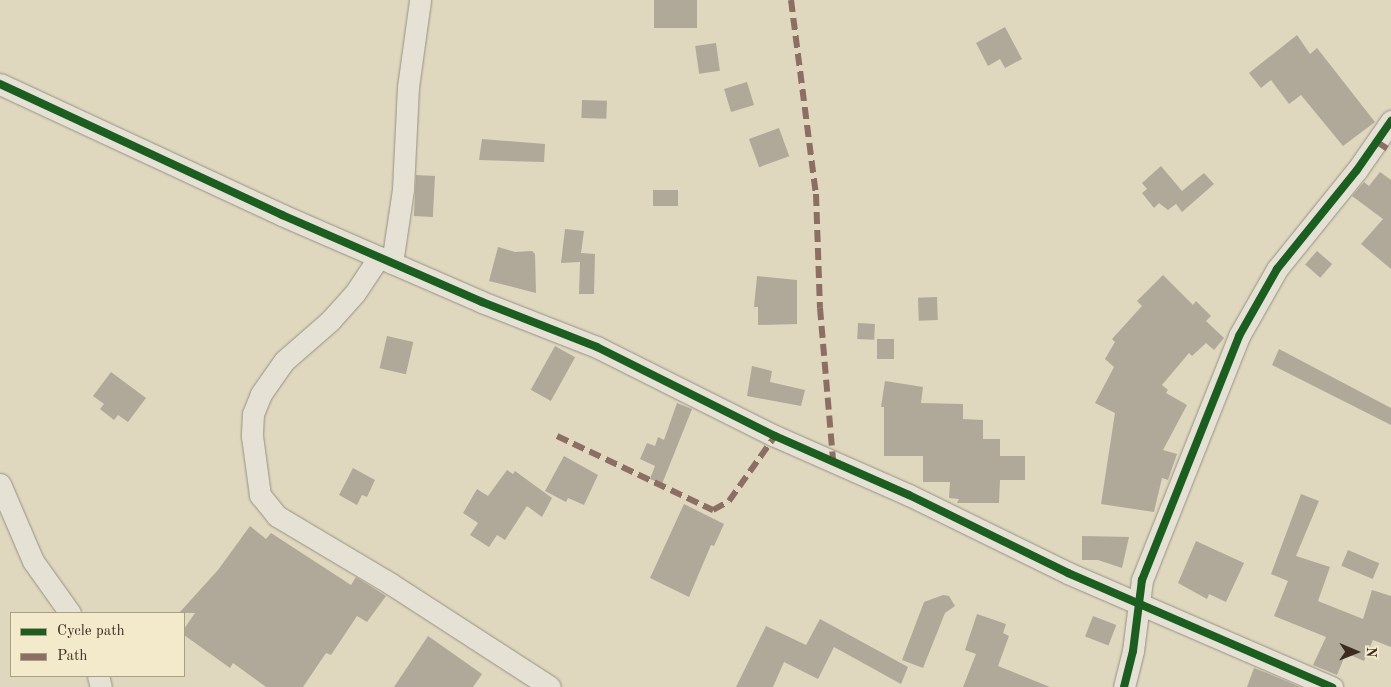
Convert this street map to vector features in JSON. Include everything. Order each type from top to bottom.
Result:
[{"type":"street","points":[[420,0],[408,87],[403,189],[386,260],[331,320],[284,361],[261,394],[254,414],[252,436],[260,495],[276,516],[390,584],[550,687]]},
{"type":"street","points":[[0,84],[386,260],[597,347],[775,436],[1138,605],[1332,687]]},
{"type":"street","points":[[1124,687],[1138,605],[1149,560],[1239,336],[1277,269],[1357,170],[1391,121]]},
{"type":"street","points":[[0,484],[33,562],[69,612]]},
{"type":"building","points":[[654,0],[697,0],[697,28],[654,28]]},
{"type":"building","points":[[1005,27],[1022,59],[1005,68],[1000,59],[988,66],[976,43]]},
{"type":"building","points":[[1297,35],[1310,54],[1317,48],[1375,122],[1343,146],[1301,95],[1289,104],[1271,80],[1261,88],[1249,73]]},
{"type":"building","points":[[716,43],[720,71],[699,74],[695,46]]},
{"type":"building","points":[[747,82],[754,105],[731,112],[724,89]]},
{"type":"building","points":[[582,100],[607,101],[606,119],[581,118]]},
{"type":"building","points":[[779,128],[789,156],[759,167],[749,139]]},
{"type":"building","points":[[482,139],[545,144],[544,162],[479,160]]},
{"type":"building","points":[[1161,166],[1182,191],[1204,173],[1214,184],[1182,212],[1176,204],[1168,210],[1159,203],[1154,208],[1142,193],[1147,189],[1142,183]]},
{"type":"building","points":[[1380,172],[1391,180],[1391,269],[1361,244],[1383,219],[1352,196],[1364,182],[1369,186]]},
{"type":"building","points":[[416,175],[435,176],[433,217],[414,216]]},
{"type":"building","points":[[653,190],[678,190],[678,206],[653,206]]},
{"type":"building","points":[[565,229],[584,231],[581,253],[595,254],[594,294],[579,294],[580,262],[561,263]]},
{"type":"building","points":[[498,247],[515,252],[532,251],[535,254],[536,293],[489,281]]},
{"type":"building","points":[[1317,251],[1332,264],[1320,278],[1305,265]]},
{"type":"building","points":[[1163,275],[1193,305],[1196,301],[1211,316],[1206,321],[1224,338],[1214,350],[1206,343],[1192,356],[1189,353],[1162,385],[1168,390],[1166,393],[1187,405],[1163,450],[1177,454],[1168,480],[1162,478],[1154,512],[1101,504],[1115,413],[1095,403],[1114,367],[1105,359],[1115,342],[1112,339],[1142,306],[1137,301]]},
{"type":"building","points":[[757,276],[797,280],[797,324],[758,325],[758,307],[754,307]]},
{"type":"building","points":[[937,297],[938,320],[919,321],[918,298]]},
{"type":"building","points":[[858,323],[875,324],[874,340],[857,339]]},
{"type":"building","points":[[387,336],[413,342],[406,374],[380,368]]},
{"type":"building","points":[[877,339],[894,339],[894,359],[877,359]]},
{"type":"building","points":[[555,346],[575,357],[551,401],[531,390]]},
{"type":"building","points":[[1279,349],[1391,408],[1391,425],[1272,365]]},
{"type":"building","points":[[752,366],[772,371],[770,382],[805,390],[801,406],[747,396]]},
{"type":"building","points":[[111,372],[146,398],[128,422],[118,415],[114,420],[100,409],[104,404],[93,396]]},
{"type":"building","points":[[885,381],[923,387],[921,403],[963,404],[963,419],[983,420],[983,439],[1000,439],[1000,456],[1025,456],[1025,480],[1000,480],[999,503],[957,503],[959,499],[949,498],[950,482],[923,482],[923,456],[884,456],[884,407],[881,407]]},
{"type":"building","points":[[677,403],[692,409],[662,484],[650,479],[655,466],[640,459],[647,443],[655,446],[658,437],[664,440]]},
{"type":"building","points":[[564,456],[598,475],[584,505],[568,498],[566,502],[545,491]]},
{"type":"building","points":[[353,468],[375,480],[367,497],[362,495],[357,505],[339,495]]},
{"type":"building","points":[[507,470],[513,474],[515,471],[552,498],[542,517],[527,506],[505,540],[497,535],[489,547],[470,535],[478,523],[463,513],[477,489],[488,496]]},
{"type":"building","points":[[1301,494],[1319,501],[1296,556],[1330,567],[1318,601],[1363,619],[1372,590],[1391,596],[1391,647],[1373,640],[1364,661],[1346,653],[1337,675],[1313,665],[1326,637],[1274,616],[1288,581],[1271,574]]},
{"type":"building","points":[[684,504],[724,524],[714,546],[711,545],[689,597],[650,578]]},
{"type":"building","points":[[250,526],[266,539],[271,533],[351,585],[356,577],[386,596],[367,622],[357,616],[331,655],[326,653],[303,687],[266,687],[233,663],[230,668],[185,636],[185,628],[195,613],[180,612],[218,570]]},
{"type":"building","points":[[1082,536],[1129,537],[1122,568],[1098,560],[1082,560]]},
{"type":"building","points":[[1196,541],[1244,563],[1226,602],[1209,594],[1207,599],[1178,583]]},
{"type":"building","points":[[1348,550],[1379,563],[1373,579],[1341,566]]},
{"type":"building","points":[[943,595],[949,596],[955,606],[945,613],[923,668],[902,660],[924,602]]},
{"type":"building","points":[[977,614],[1006,624],[1003,633],[1009,636],[998,666],[1050,687],[963,687],[976,654],[965,650]]},
{"type":"building","points":[[1093,616],[1116,625],[1108,645],[1085,637]]},
{"type":"building","points":[[820,619],[908,667],[901,684],[834,647],[818,679],[784,662],[773,687],[736,687],[766,626],[806,645]]},
{"type":"building","points":[[428,636],[482,674],[473,687],[394,687]]},
{"type":"building","points":[[1254,668],[1272,675],[1300,687],[1247,687]]},
{"type":"marked path","points":[[791,0],[816,194],[820,308],[833,461]]},
{"type":"marked path","points":[[1377,142],[1391,151]]},
{"type":"marked path","points":[[557,436],[713,510],[729,501],[775,436]]},
{"type":"cycle path","points":[[0,84],[282,215],[482,302],[597,347],[775,436],[909,495],[1068,573],[1332,687]]},
{"type":"cycle path","points":[[1124,687],[1133,651],[1142,580],[1239,336],[1277,269],[1357,170],[1391,121]]}]
